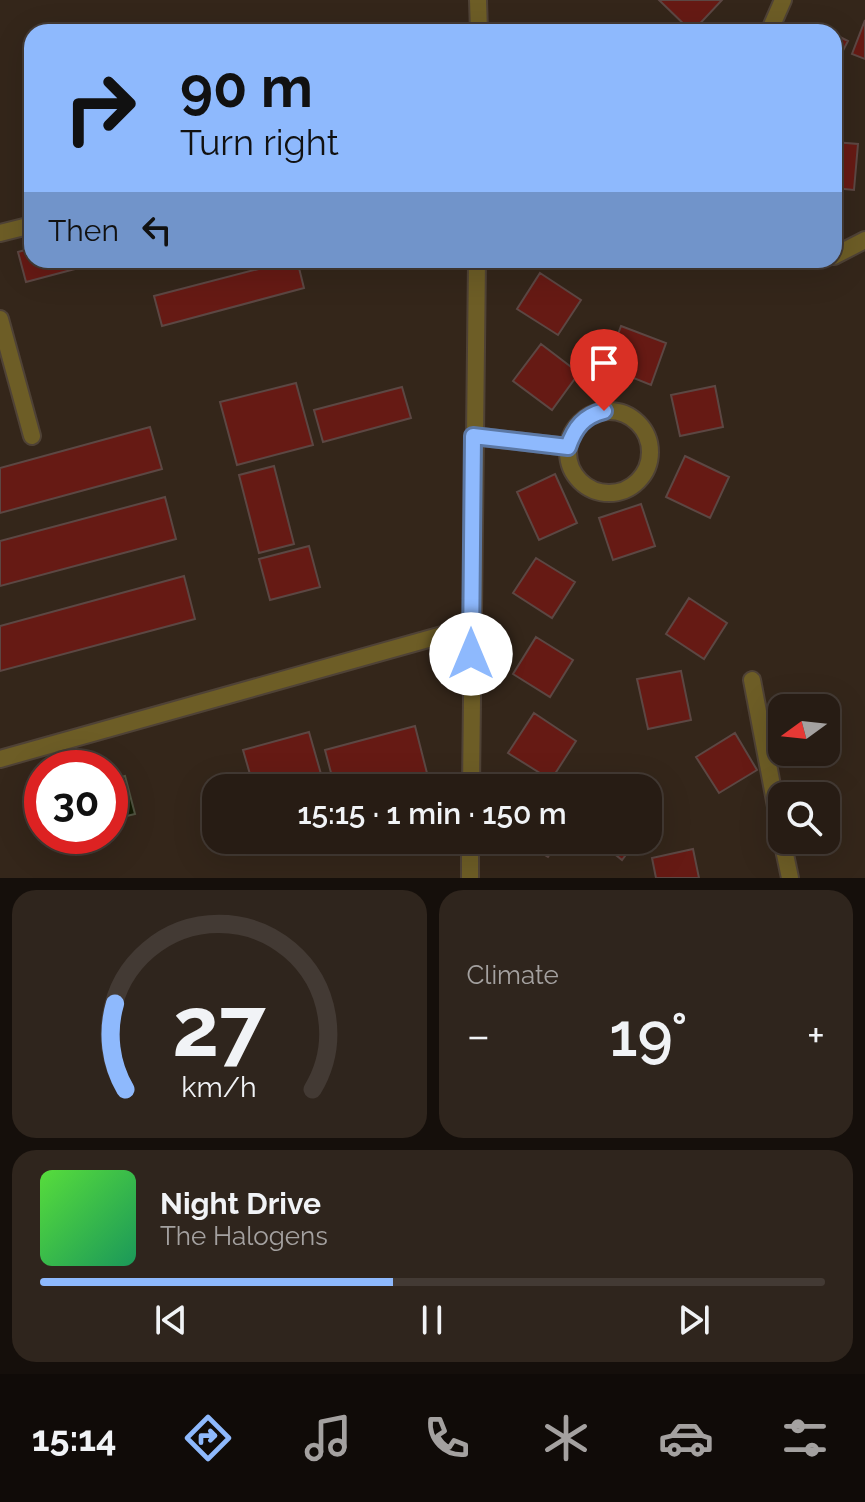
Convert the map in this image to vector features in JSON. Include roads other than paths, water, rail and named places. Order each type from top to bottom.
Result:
[{"type":"street","points":[[478,0],[479,24]]},
{"type":"street","points":[[772,24],[783,0]]},
{"type":"street","points":[[0,233],[24,227]]},
{"type":"street","points":[[842,252],[865,240]]},
{"type":"street","points":[[471,774],[477,268]]},
{"type":"street","points":[[0,319],[32,436]]},
{"type":"street","points":[[604,411],[618,412],[626,414],[642,427],[649,440],[650,459],[646,473],[636,485],[621,492],[599,493],[589,488],[572,470],[568,447],[582,421],[604,411]]},
{"type":"street","points":[[473,436],[568,447]]},
{"type":"street","points":[[0,759],[471,627]]},
{"type":"street","points":[[752,680],[771,782]]},
{"type":"street","points":[[470,854],[470,878]]},
{"type":"street","points":[[785,854],[790,878]]}]
